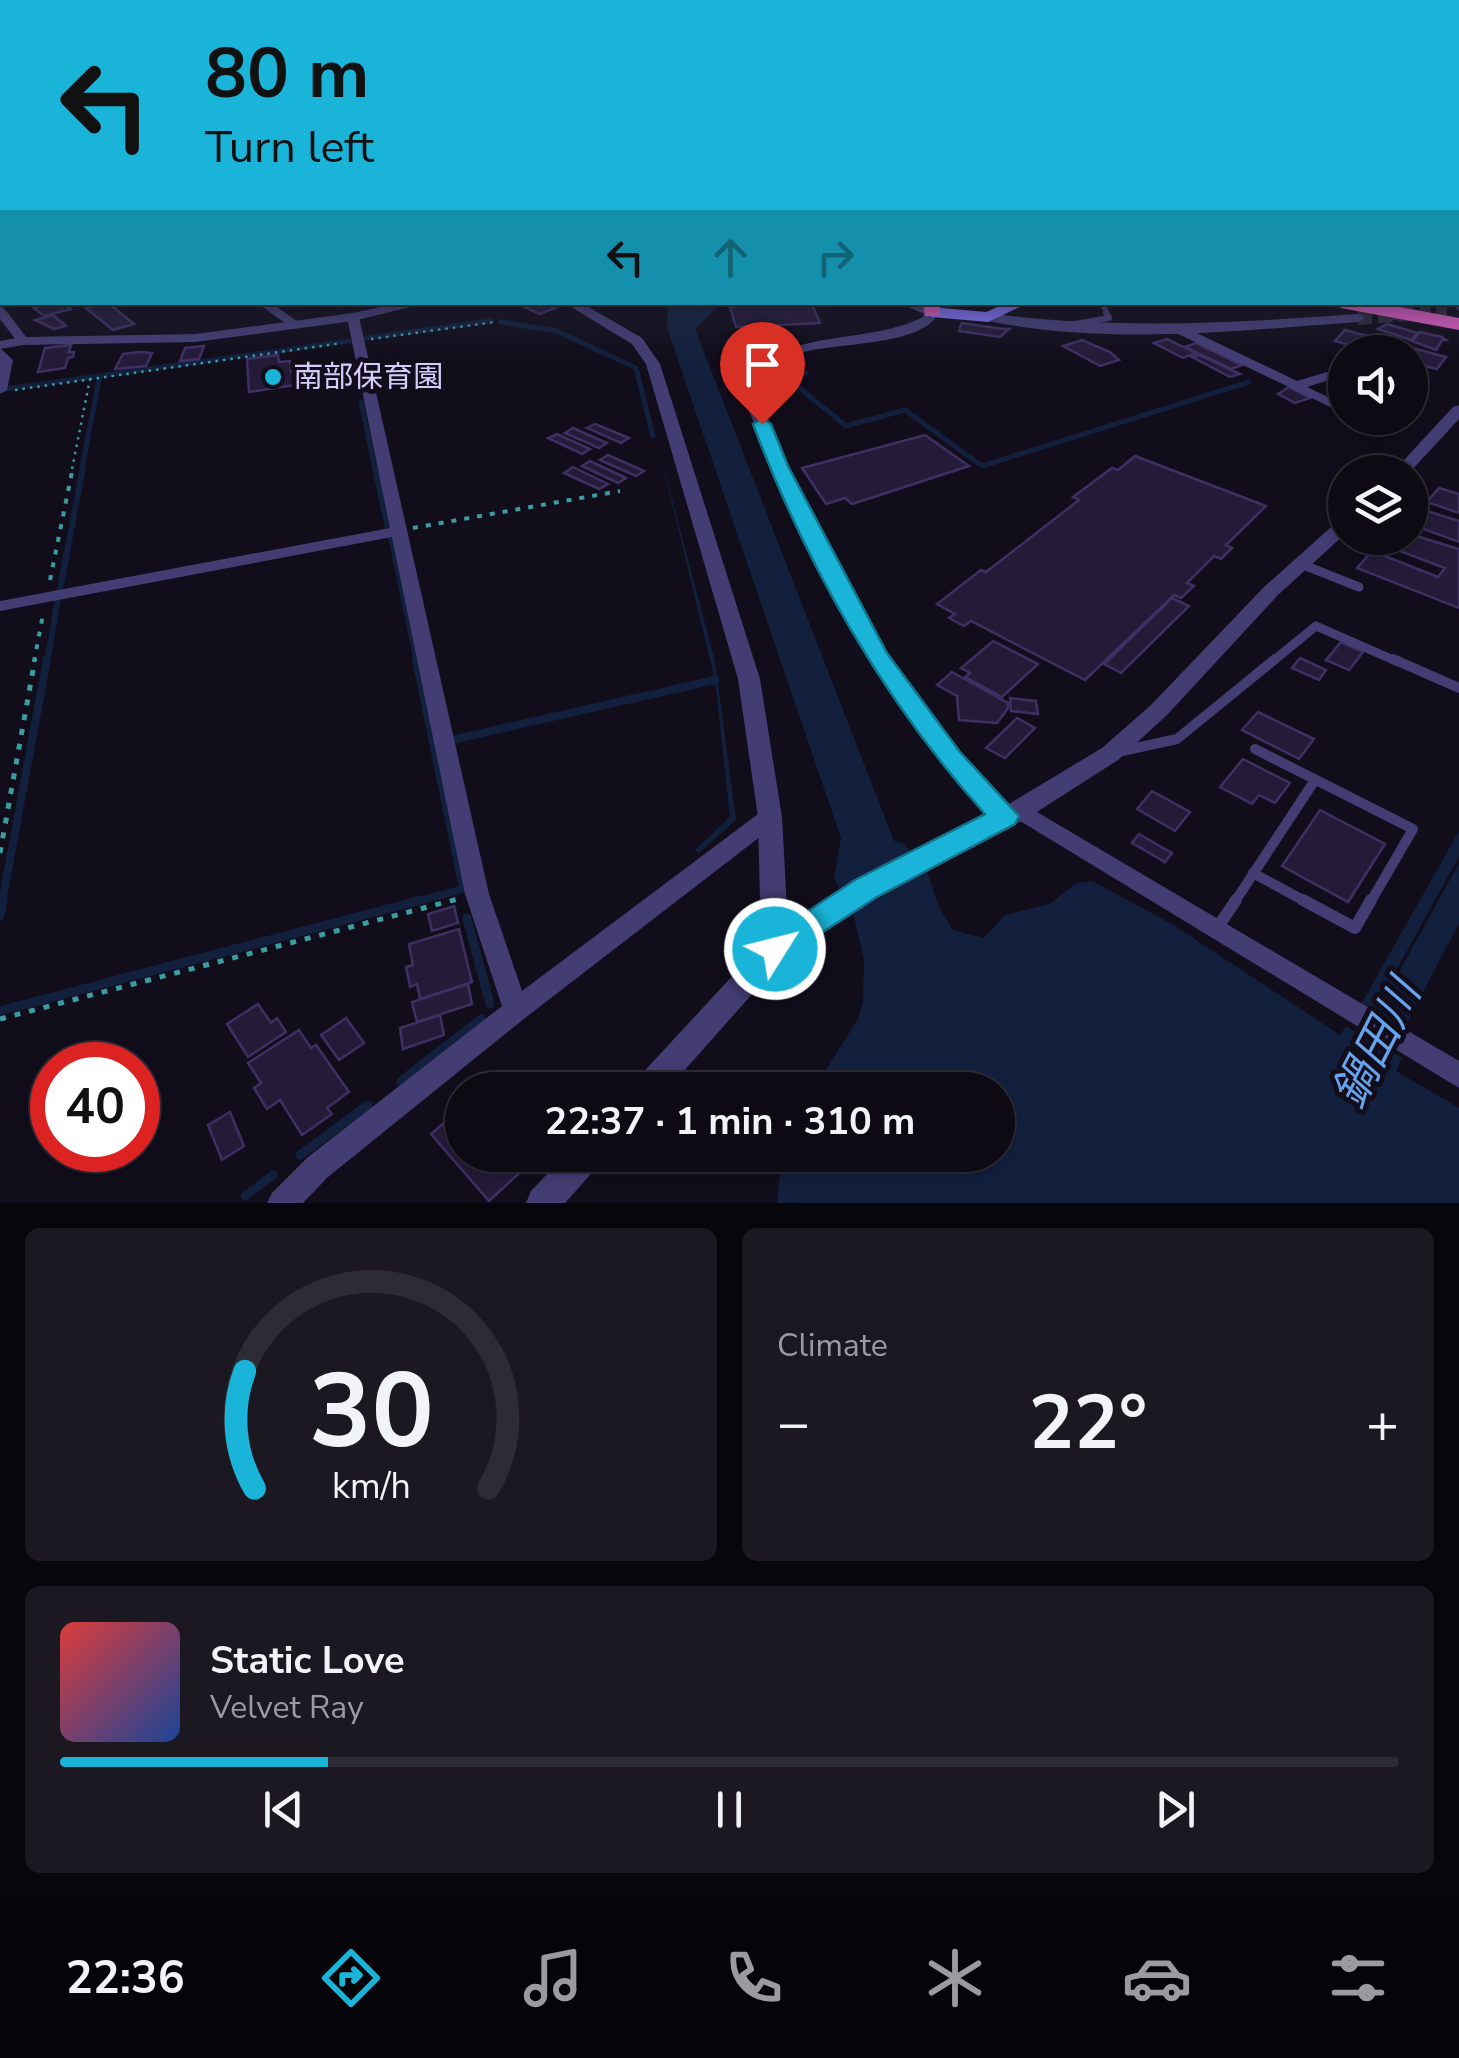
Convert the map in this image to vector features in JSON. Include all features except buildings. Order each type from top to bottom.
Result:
[{"type":"highway","points":[[1375,305],[1457,312]]},
{"type":"highway","points":[[1398,305],[1457,312]]},
{"type":"main road","points":[[932,307],[988,317],[1017,305]]},
{"type":"street","points":[[264,305],[296,324]]},
{"type":"street","points":[[0,391],[7,360],[0,349],[23,341],[195,338],[353,317],[411,305]]},
{"type":"street","points":[[574,305],[636,341],[653,364],[749,679],[770,817],[775,949]]},
{"type":"street","points":[[932,307],[922,324],[898,333],[784,355],[762,369],[752,390],[779,466],[876,656],[951,758],[1013,813],[1216,929],[1459,1076]]},
{"type":"street","points":[[0,311],[23,341]]},
{"type":"street","points":[[353,317],[477,894],[516,1010]]},
{"type":"street","points":[[988,317],[1055,327],[1176,328],[1358,318]]},
{"type":"street","points":[[1176,328],[1328,402]]},
{"type":"street","points":[[1296,386],[1328,377]]},
{"type":"street","points":[[1418,455],[1457,417]]},
{"type":"street","points":[[0,606],[398,531]]},
{"type":"street","points":[[663,1072],[775,949],[824,913],[1013,813],[1110,754],[1159,710],[1270,591],[1328,539]]},
{"type":"street","points":[[282,1203],[318,1167],[516,1010],[770,817]]},
{"type":"street","points":[[543,1203],[572,1172]]},
{"type":"lane","points":[[1055,327],[1108,316],[1102,305]]},
{"type":"lane","points":[[1301,564],[1360,587]]},
{"type":"lane","points":[[1110,754],[1177,739],[1316,626],[1459,688]]},
{"type":"lane","points":[[1253,873],[1355,928],[1413,828],[1255,750]]},
{"type":"lane","points":[[1216,929],[1316,780]]},
{"type":"path","points":[[0,391],[495,322]]},
{"type":"path","points":[[0,852],[90,379]]},
{"type":"path","points":[[398,531],[620,491]]},
{"type":"path","points":[[0,1019],[477,894]]},
{"type":"water","name":"鍋田川","points":[[668,305],[715,305],[716,309],[695,329],[894,841],[904,843],[927,871],[939,907],[953,930],[984,938],[1005,915],[1050,904],[1076,883],[1092,881],[1172,924],[1340,1035],[1346,1026],[1363,1036],[1378,1010],[1371,1015],[1359,1008],[1459,831],[1459,856],[1391,980],[1394,981],[1459,863],[1459,923],[1392,1052],[1402,1058],[1396,1071],[1459,1108],[1459,1203],[777,1203],[780,1172],[1015,1172],[1015,1072],[824,1072],[858,1019],[863,1001],[864,961],[853,912],[834,878],[841,838],[667,328]]},
{"type":"water","points":[[659,450],[715,661],[736,820],[699,853],[695,850],[730,817],[715,680]]},
{"type":"waterway","points":[[365,338],[491,321]]},
{"type":"waterway","points":[[501,322],[557,331],[636,368],[653,436]]},
{"type":"waterway","points":[[6,389],[349,341]]},
{"type":"waterway","points":[[806,373],[785,376],[846,426],[905,410],[982,466],[1249,382]]},
{"type":"waterway","points":[[82,469],[99,379]]},
{"type":"waterway","points":[[361,402],[375,469]]},
{"type":"waterway","points":[[60,589],[83,467]]},
{"type":"waterway","points":[[375,467],[388,529]]},
{"type":"waterway","points":[[391,537],[417,662]]},
{"type":"waterway","points":[[47,662],[58,599]]},
{"type":"waterway","points":[[2,903],[47,659]]},
{"type":"waterway","points":[[411,903],[463,889],[416,659]]},
{"type":"waterway","points":[[456,739],[715,680]]},
{"type":"waterway","points":[[0,916],[3,900]]},
{"type":"waterway","points":[[0,1011],[421,900]]},
{"type":"waterway","points":[[467,918],[490,1004]]},
{"type":"waterway","points":[[401,1081],[481,1019]]},
{"type":"waterway","points":[[300,1155],[368,1105]]},
{"type":"waterway","points":[[245,1196],[273,1175]]},
{"type":"tunnel","points":[[1388,315],[1452,310]]},
{"type":"tunnel","points":[[1358,318],[1418,313]]},
{"type":"place","name":"南部保育園","points":[[273,377]]},
{"type":"route","points":[[762,424],[779,466],[876,656],[951,758],[1005,816],[866,888],[775,949]]}]
